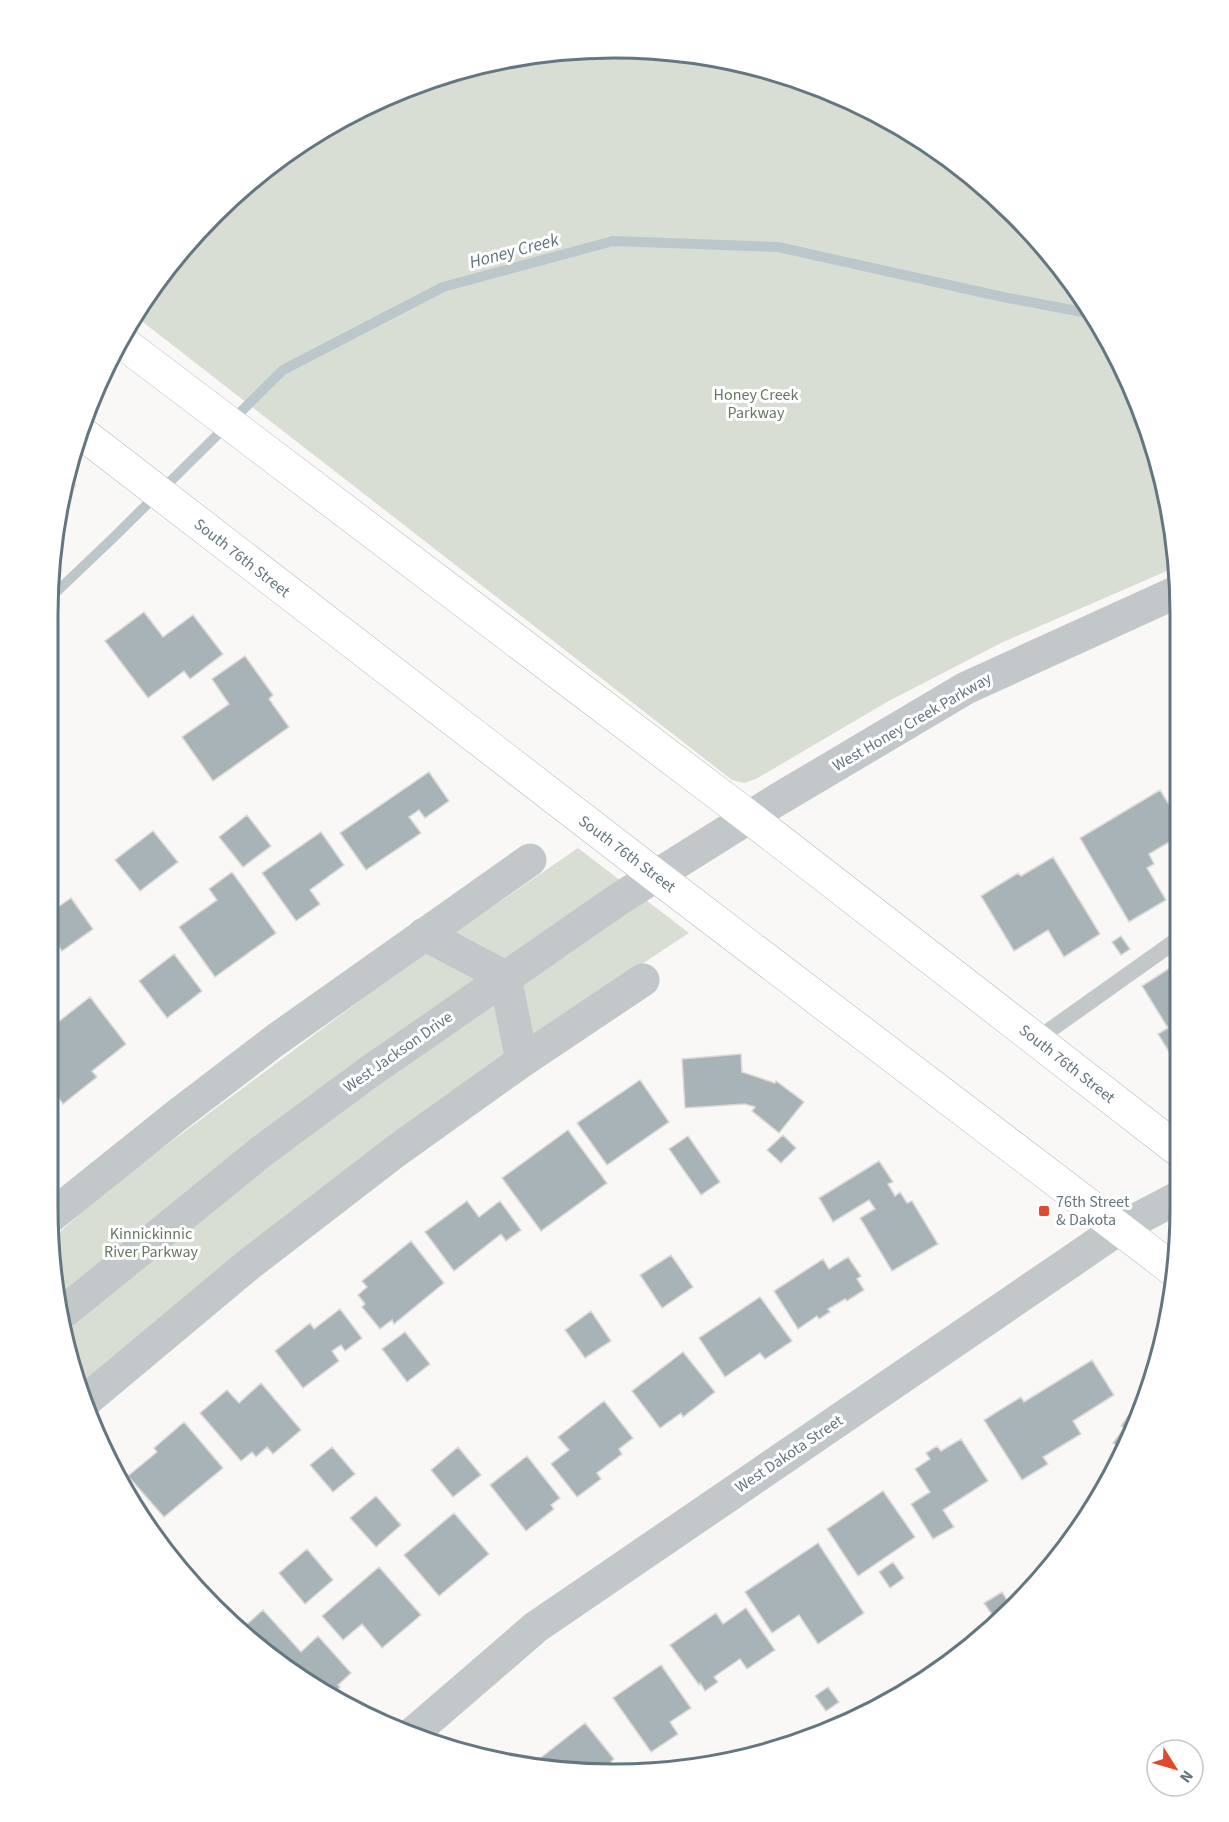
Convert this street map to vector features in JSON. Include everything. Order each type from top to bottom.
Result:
[{"type":"main road","name":"South 76th Street","points":[[128,346],[749,817],[1170,1144]]},
{"type":"main road","name":"South 76th Street","points":[[86,441],[117,461],[1167,1265]]},
{"type":"street","name":"West Honey Creek Parkway","points":[[749,817],[966,688],[1169,595]]},
{"type":"street","name":"West Jackson Drive","points":[[68,1309],[271,1144],[369,1072],[655,875],[749,817]]},
{"type":"street","points":[[59,1210],[268,1046],[530,860]]},
{"type":"street","points":[[424,934],[505,977],[522,1061]]},
{"type":"street","points":[[92,1396],[248,1265],[396,1151],[522,1061],[643,980]]},
{"type":"street","name":"West Dakota Street","points":[[419,1728],[536,1627],[1120,1228],[1170,1202]]},
{"type":"lane","points":[[1036,1040],[1170,945]]},
{"type":"green space","name":"Honey Creek Parkway","points":[[614,58],[687,63],[758,77],[793,88],[860,116],[892,133],[953,173],[981,196],[1008,221],[1056,276],[1096,337],[1113,369],[1141,436],[1160,506],[1168,570],[1001,643],[887,702],[756,779],[744,783],[732,780],[142,321],[173,276],[196,248],[221,221],[276,173],[337,133],[369,116],[436,88],[471,77],[542,63],[578,60]]},
{"type":"green space","name":"Kinnickinnic River Parkway","points":[[578,848],[689,933],[545,1028],[87,1382],[69,1316],[63,1280],[60,1232],[109,1188],[401,970]]},
{"type":"building","points":[[144,612],[163,637],[193,615],[223,654],[190,679],[184,671],[148,698],[105,641]]},
{"type":"building","points":[[245,656],[273,695],[269,699],[289,727],[213,781],[182,737],[229,704],[212,679]]},
{"type":"building","points":[[429,772],[449,801],[425,818],[419,810],[409,817],[421,833],[366,870],[340,833]]},
{"type":"building","points":[[1160,790],[1170,806],[1170,842],[1149,854],[1154,864],[1147,868],[1166,900],[1129,922],[1080,838]]},
{"type":"building","points":[[247,815],[271,846],[243,867],[219,837]]},
{"type":"building","points":[[153,831],[178,862],[140,891],[115,860]]},
{"type":"building","points":[[321,832],[344,865],[310,890],[320,904],[296,921],[262,873]]},
{"type":"building","points":[[1053,857],[1100,934],[1064,957],[1048,930],[1014,951],[981,896],[1018,873],[1021,876]]},
{"type":"building","points":[[232,872],[276,933],[215,977],[179,927],[217,900],[209,889]]},
{"type":"building","points":[[71,898],[93,929],[62,951],[59,947],[59,906]]},
{"type":"building","points":[[1121,936],[1130,949],[1121,955],[1112,942]]},
{"type":"building","points":[[174,954],[202,991],[167,1018],[139,981]]},
{"type":"building","points":[[1170,968],[1170,1053],[1158,1034],[1168,1028],[1142,986]]},
{"type":"building","points":[[90,997],[126,1044],[92,1071],[97,1077],[63,1104],[59,1099],[59,1021]]},
{"type":"building","points":[[741,1054],[742,1072],[775,1083],[776,1081],[804,1102],[779,1133],[752,1111],[755,1107],[745,1104],[685,1108],[682,1059]]},
{"type":"building","points":[[640,1080],[669,1122],[607,1165],[577,1123]]},
{"type":"building","points":[[568,1130],[607,1183],[541,1231],[502,1178]]},
{"type":"building","points":[[783,1135],[796,1148],[781,1163],[767,1150]]},
{"type":"building","points":[[688,1136],[720,1182],[701,1195],[669,1149]]},
{"type":"building","points":[[879,1161],[893,1182],[888,1184],[895,1196],[900,1192],[907,1203],[912,1201],[938,1244],[892,1271],[860,1218],[875,1209],[869,1200],[833,1222],[819,1198]]},
{"type":"building","points":[[467,1201],[479,1217],[500,1201],[521,1230],[506,1241],[501,1234],[454,1271],[425,1232]]},
{"type":"building","points":[[411,1241],[444,1283],[394,1324],[392,1320],[380,1329],[362,1307],[365,1304],[358,1295],[367,1287],[362,1281]]},
{"type":"building","points":[[671,1255],[693,1287],[662,1308],[640,1275]]},
{"type":"building","points":[[848,1257],[861,1276],[857,1279],[864,1290],[828,1309],[830,1312],[819,1319],[817,1316],[798,1329],[774,1291],[823,1259],[829,1269]]},
{"type":"building","points":[[760,1297],[792,1341],[765,1359],[760,1353],[725,1377],[699,1338]]},
{"type":"building","points":[[340,1309],[362,1338],[345,1351],[341,1345],[332,1351],[339,1361],[303,1388],[275,1351],[310,1323],[314,1329]]},
{"type":"building","points":[[591,1311],[611,1341],[585,1358],[565,1330]]},
{"type":"building","points":[[405,1332],[430,1364],[407,1382],[382,1349]]},
{"type":"building","points":[[683,1352],[715,1392],[683,1417],[681,1413],[660,1428],[632,1391]]},
{"type":"building","points":[[1092,1360],[1114,1395],[1073,1421],[1081,1434],[1043,1457],[1048,1464],[1022,1480],[984,1420],[1021,1397],[1024,1402]]},
{"type":"building","points":[[261,1383],[301,1430],[273,1454],[267,1447],[256,1457],[252,1452],[241,1461],[200,1413],[227,1390],[239,1403]]},
{"type":"building","points":[[604,1401],[633,1438],[619,1449],[622,1454],[597,1473],[601,1479],[577,1497],[551,1464],[569,1450],[558,1437]]},
{"type":"building","points":[[1128,1416],[1128,1420],[1116,1446],[1113,1443],[1124,1428],[1121,1426]]},
{"type":"building","points":[[184,1422],[223,1468],[164,1517],[128,1476],[157,1452],[154,1448]]},
{"type":"building","points":[[961,1439],[988,1481],[943,1510],[954,1527],[933,1539],[911,1504],[930,1492],[915,1469],[930,1459],[926,1453],[937,1446],[941,1451]]},
{"type":"building","points":[[332,1447],[355,1474],[333,1492],[310,1465]]},
{"type":"building","points":[[458,1447],[481,1475],[453,1497],[431,1470]]},
{"type":"building","points":[[527,1456],[560,1498],[551,1505],[554,1509],[526,1531],[490,1485]]},
{"type":"building","points":[[883,1491],[915,1537],[858,1576],[827,1529]]},
{"type":"building","points":[[376,1496],[401,1525],[376,1547],[350,1518]]},
{"type":"building","points":[[454,1513],[489,1554],[439,1596],[404,1555]]},
{"type":"building","points":[[818,1543],[864,1613],[818,1644],[799,1615],[772,1633],[745,1592]]},
{"type":"building","points":[[307,1549],[333,1580],[305,1604],[279,1573]]},
{"type":"building","points":[[893,1562],[904,1578],[890,1588],[879,1572]]},
{"type":"building","points":[[379,1567],[421,1615],[382,1648],[362,1624],[343,1640],[322,1616]]},
{"type":"building","points":[[1002,1592],[1008,1601],[992,1615],[984,1603]]},
{"type":"building","points":[[746,1608],[775,1650],[747,1669],[740,1659],[714,1677],[718,1682],[705,1691],[670,1645],[716,1613],[723,1624]]},
{"type":"building","points":[[263,1610],[301,1652],[318,1636],[351,1673],[338,1685],[340,1687],[337,1690],[276,1649],[247,1625]]},
{"type":"building","points":[[661,1665],[691,1708],[670,1722],[678,1734],[651,1752],[613,1698]]},
{"type":"building","points":[[828,1687],[839,1702],[826,1711],[815,1696]]},
{"type":"building","points":[[585,1723],[614,1759],[609,1764],[540,1759]]},
{"type":"waterway","name":"Honey Creek","points":[[60,589],[283,370],[443,287],[613,241],[778,247],[1003,297],[1080,312]]},
{"type":"place","name":"76th Street & Dakota","points":[[1044,1211]]}]
